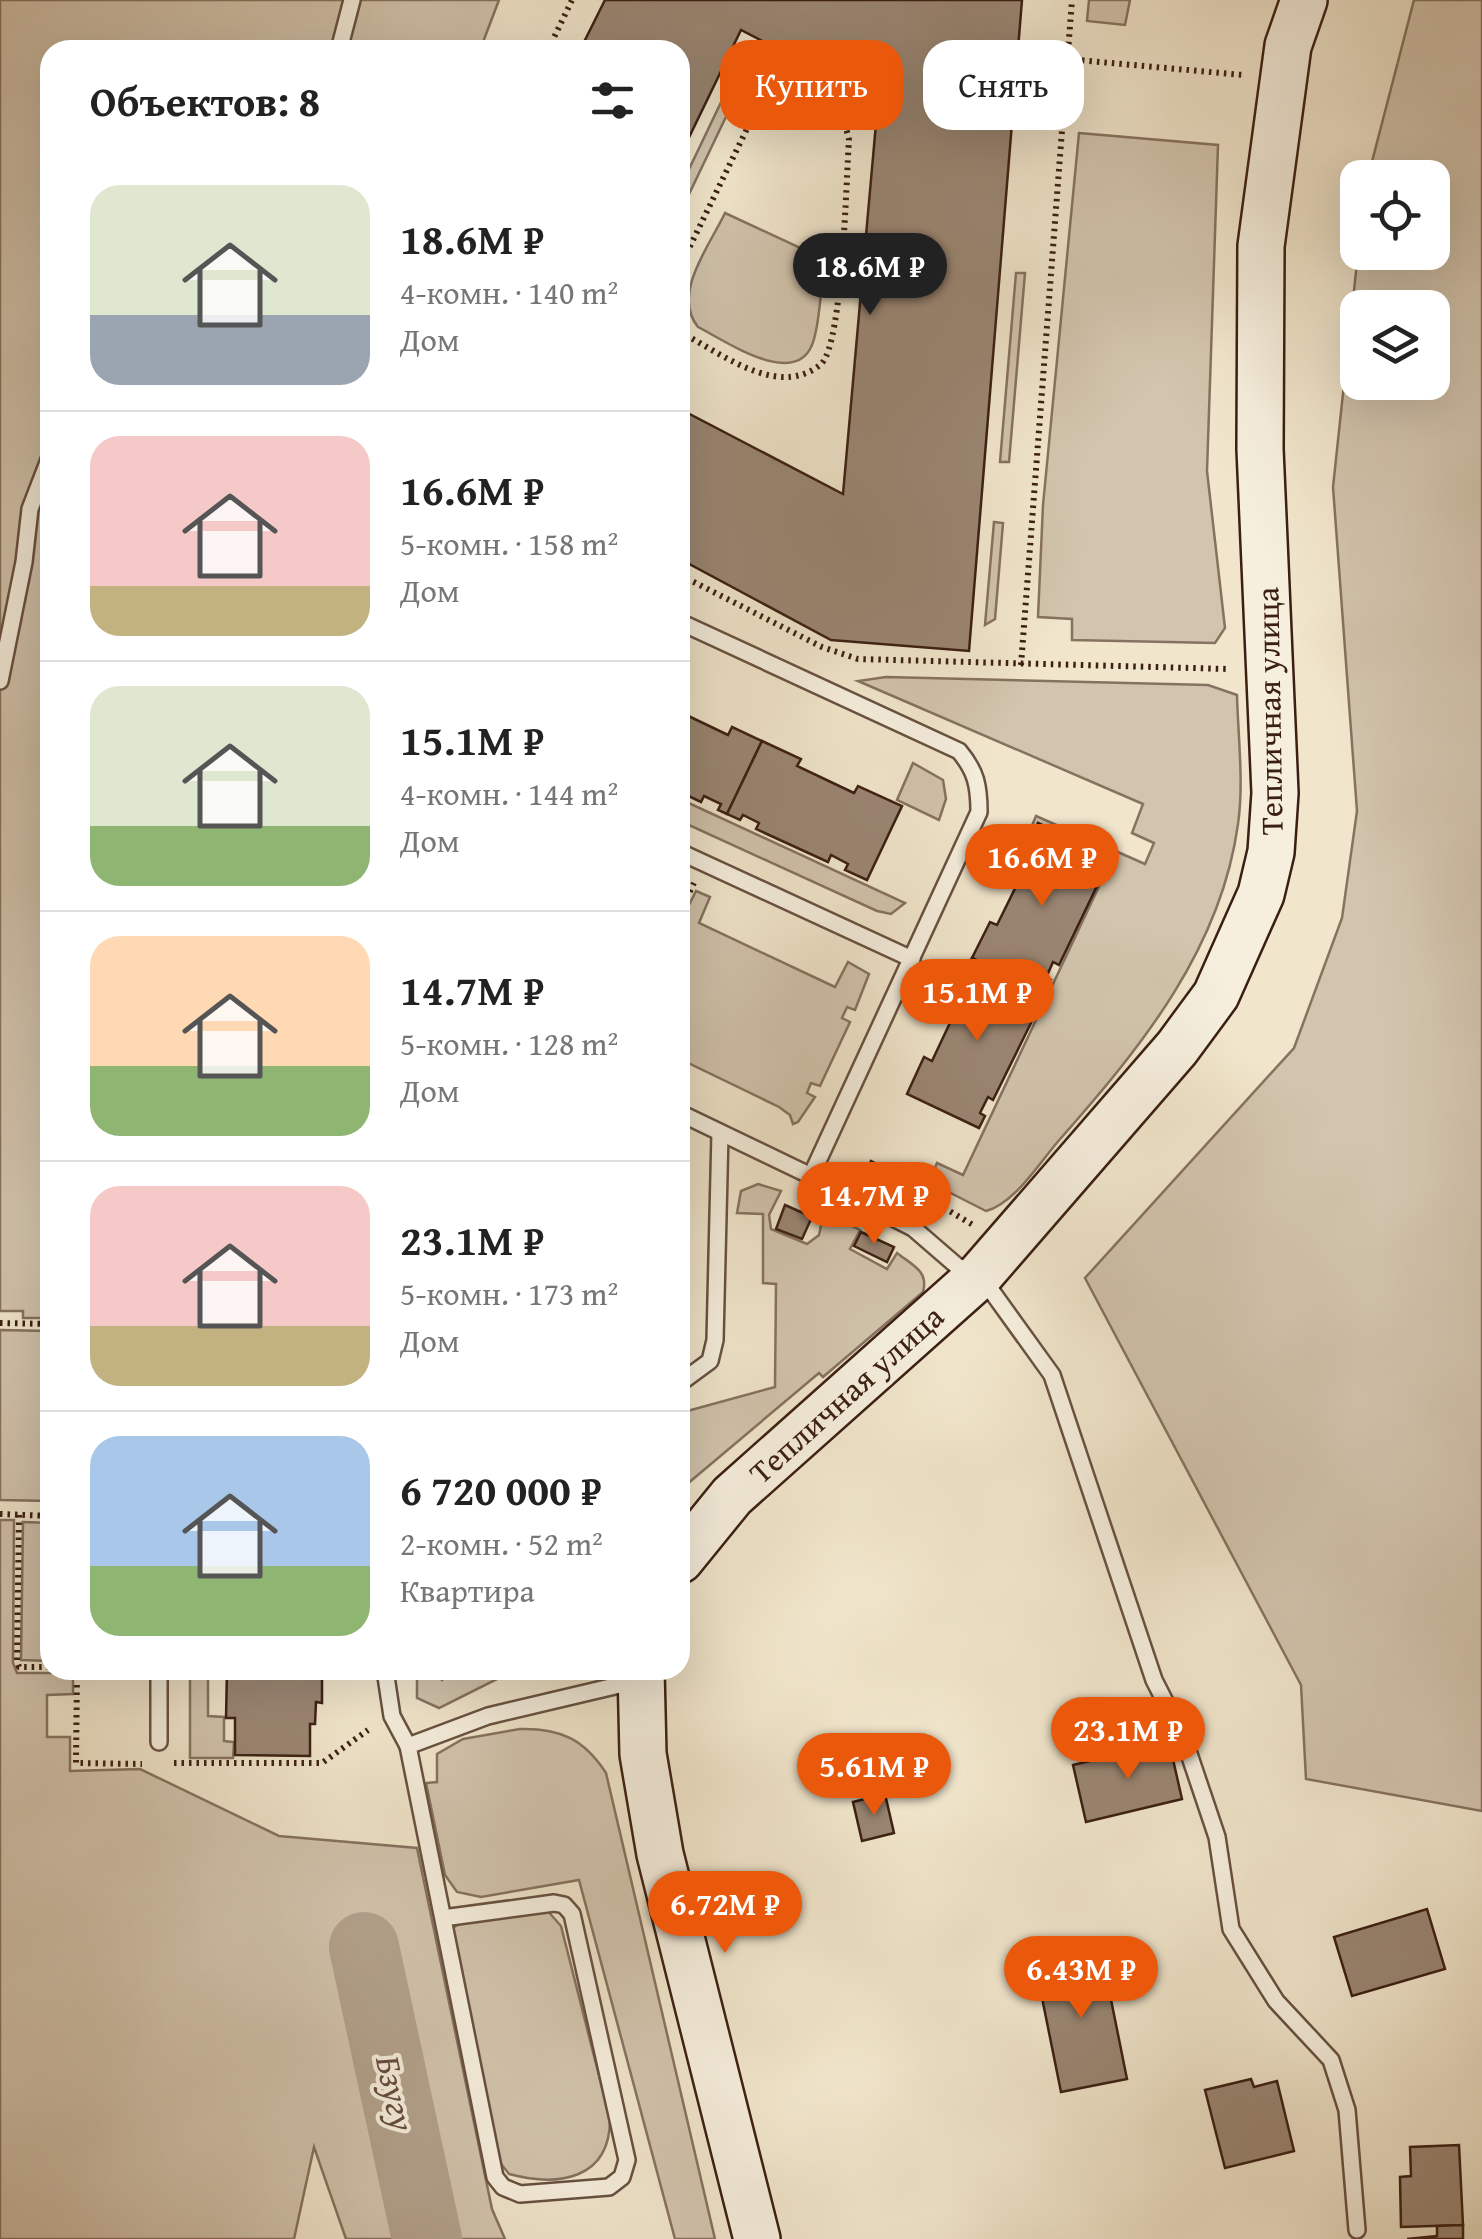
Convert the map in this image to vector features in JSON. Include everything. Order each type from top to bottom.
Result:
[{"type":"street","name":"Тепличная улица","points":[[690,1548],[732,1496],[984,1254],[1206,1008],[1239,947],[1261,894],[1271,852],[1275,793],[1260,449],[1261,246],[1288,46],[1304,0]]},
{"type":"street","points":[[640,1680],[643,1754],[660,1854],[757,2239]]},
{"type":"lane","points":[[342,40],[352,0]]},
{"type":"lane","points":[[0,680],[24,562],[30,509],[40,482]]},
{"type":"lane","points":[[690,627],[959,751],[974,768],[979,788],[979,812],[811,1176]]},
{"type":"lane","points":[[690,857],[912,960]]},
{"type":"lane","points":[[690,1118],[913,1228],[958,1266],[984,1254],[1052,1376],[1154,1680],[1184,1738],[1216,1837],[1231,1929],[1276,2002],[1330,2060],[1347,2110],[1357,2230]]},
{"type":"lane","points":[[690,1376],[710,1361],[716,1340],[720,1133]]},
{"type":"lane","points":[[159,1680],[159,1742]]},
{"type":"lane","points":[[387,1680],[392,1716],[408,1746],[442,1918],[495,2178],[520,2194],[610,2186],[622,2178],[627,2160],[572,1914],[564,1905],[554,1903],[442,1918]]},
{"type":"lane","points":[[408,1746],[488,1716],[621,1680]]},
{"type":"path","points":[[553,40],[572,0]]},
{"type":"path","points":[[1069,40],[1072,0]]},
{"type":"path","points":[[1084,60],[1249,75]]},
{"type":"path","points":[[690,246],[759,104],[784,87],[805,89],[837,108],[846,122],[849,140],[834,330],[832,345],[822,363],[806,373],[788,377],[766,375],[690,337]]},
{"type":"path","points":[[1021,665],[1062,130]]},
{"type":"path","points":[[690,579],[822,648],[858,658],[1240,670]]},
{"type":"path","points":[[931,1200],[984,1254]]},
{"type":"path","points":[[0,1323],[40,1324]]},
{"type":"path","points":[[0,1514],[40,1516]]},
{"type":"path","points":[[18,1515],[17,1661],[19,1666],[40,1666]]},
{"type":"path","points":[[78,1680],[76,1764],[120,1764]]},
{"type":"path","points":[[185,1763],[322,1763],[368,1730]]},
{"type":"shaded area","points":[[0,0],[499,0],[484,40],[40,40],[40,1318],[23,1318],[23,1311],[0,1311]]},
{"type":"shaded area","points":[[1089,0],[1130,0],[1125,25],[1087,21]]},
{"type":"shaded area","points":[[1414,0],[1482,0],[1482,1811],[1306,1779],[1301,1685],[1085,1278],[1294,1048],[1342,918],[1357,811],[1333,487],[1342,400],[1450,400],[1450,290],[1354,290],[1356,270],[1450,270],[1450,160],[1372,160]]},
{"type":"shaded area","points":[[720,104],[720,129],[690,192],[690,167]]},
{"type":"shaded area","points":[[1079,133],[1218,145],[1207,471],[1225,628],[1215,643],[1072,640],[1072,619],[1038,617],[1043,505]]},
{"type":"shaded area","points":[[725,213],[824,259],[814,339],[806,355],[794,362],[779,363],[743,351],[698,327],[691,314],[690,292],[703,254]]},
{"type":"shaded area","points":[[1016,273],[1025,273],[1009,462],[1000,462]]},
{"type":"shaded area","points":[[994,522],[1003,523],[995,619],[985,625]]},
{"type":"shaded area","points":[[886,677],[1208,685],[1237,695],[1241,776],[1238,824],[1229,870],[1196,954],[1174,993],[1120,1068],[1017,1191],[986,1211],[929,1182],[937,1163],[963,1175],[1110,863],[1031,828],[1036,816],[1145,864],[1154,843],[1132,833],[1143,804],[858,681]]},
{"type":"shaded area","points":[[913,763],[943,780],[946,799],[939,820],[897,800]]},
{"type":"shaded area","points":[[690,804],[905,903],[891,914],[690,826]]},
{"type":"shaded area","points":[[696,891],[710,897],[699,923],[835,987],[848,962],[869,974],[855,1010],[847,1007],[842,1018],[850,1022],[820,1086],[811,1083],[807,1093],[815,1097],[798,1122],[793,1124],[790,1115],[779,1107],[690,1064],[690,903]]},
{"type":"shaded area","points":[[758,1184],[781,1191],[769,1215],[771,1229],[807,1244],[819,1235],[824,1212],[860,1230],[850,1249],[887,1269],[897,1253],[921,1274],[923,1292],[690,1482],[690,1410],[775,1387],[776,1284],[763,1283],[763,1214],[737,1213],[741,1191]]},
{"type":"shaded area","points":[[0,1330],[40,1331],[40,1501],[0,1500]]},
{"type":"shaded area","points":[[0,1520],[14,1520],[13,1663],[17,1673],[40,1673],[40,1680],[73,1680],[73,1694],[47,1695],[47,1737],[70,1737],[70,1771],[140,1769],[279,1836],[417,1848],[492,2209],[505,2239],[346,2239],[314,2147],[294,2239],[0,2239]]},
{"type":"shaded area","points":[[23,1522],[40,1523],[40,1661],[21,1660]]},
{"type":"shaded area","points":[[190,1680],[208,1680],[208,1716],[224,1717],[224,1741],[234,1742],[233,1758],[190,1758]]},
{"type":"shaded area","points":[[417,1680],[495,1680],[439,1708],[417,1698]]},
{"type":"shaded area","points":[[520,1729],[570,1738],[589,1752],[606,1773],[715,2239],[675,2239],[579,1880],[481,1897],[457,1892],[445,1875],[426,1783],[437,1782],[437,1754],[463,1739]]},
{"type":"shaded area","points":[[546,1909],[561,1926],[610,2119],[608,2139],[591,2167],[578,2174],[545,2179],[509,2174],[494,2155],[452,1929],[462,1921]]},
{"type":"building","points":[[605,0],[1022,0],[1019,40],[923,40],[923,130],[1011,130],[969,651],[831,640],[690,564],[690,414],[843,494],[875,130],[903,130],[903,40],[760,40],[741,30],[736,40],[720,40],[720,73],[690,135],[690,40],[585,40]]},
{"type":"building","points":[[690,717],[728,735],[732,727],[762,741],[727,814],[718,810],[721,804],[704,796],[701,802],[690,797]]},
{"type":"building","points":[[762,741],[801,759],[797,766],[854,793],[858,786],[902,806],[867,880],[845,870],[848,864],[831,855],[828,862],[756,829],[759,823],[743,815],[740,820],[727,814]]},
{"type":"building","points":[[1038,823],[1111,858],[1105,870],[1099,867],[1091,883],[1097,886],[1059,965],[1053,962],[1045,993],[972,958],[990,922],[997,925],[1030,858],[1023,854]]},
{"type":"building","points":[[972,958],[1045,993],[1039,1006],[1033,1003],[1025,1018],[1032,1021],[993,1100],[988,1097],[980,1113],[985,1116],[979,1128],[907,1094],[924,1057],[932,1061],[965,993],[957,989]]},
{"type":"building","points":[[871,1161],[918,1184],[910,1200],[863,1177]]},
{"type":"building","points":[[785,1205],[812,1217],[802,1239],[776,1229]]},
{"type":"building","points":[[861,1232],[894,1247],[887,1262],[854,1246]]},
{"type":"building","points":[[227,1680],[322,1680],[322,1703],[316,1702],[315,1724],[310,1724],[310,1756],[235,1755],[235,1718],[226,1718]]},
{"type":"building","points":[[1169,1742],[1182,1799],[1086,1822],[1073,1765]]},
{"type":"building","points":[[885,1794],[894,1833],[862,1841],[853,1802]]},
{"type":"building","points":[[1427,1909],[1445,1969],[1352,1996],[1334,1937]]},
{"type":"building","points":[[1101,1950],[1127,2079],[1061,2092],[1035,1963]]},
{"type":"building","points":[[1251,2079],[1254,2087],[1277,2081],[1294,2151],[1225,2168],[1205,2090]]},
{"type":"building","points":[[1459,2145],[1463,2225],[1401,2227],[1400,2177],[1411,2176],[1410,2147]]},
{"type":"building","points":[[1463,2225],[1463,2239],[1407,2239],[1437,2236],[1437,2226]]},
{"type":"waterway","name":"Бзугу","points":[[364,1947],[427,2239]]}]
